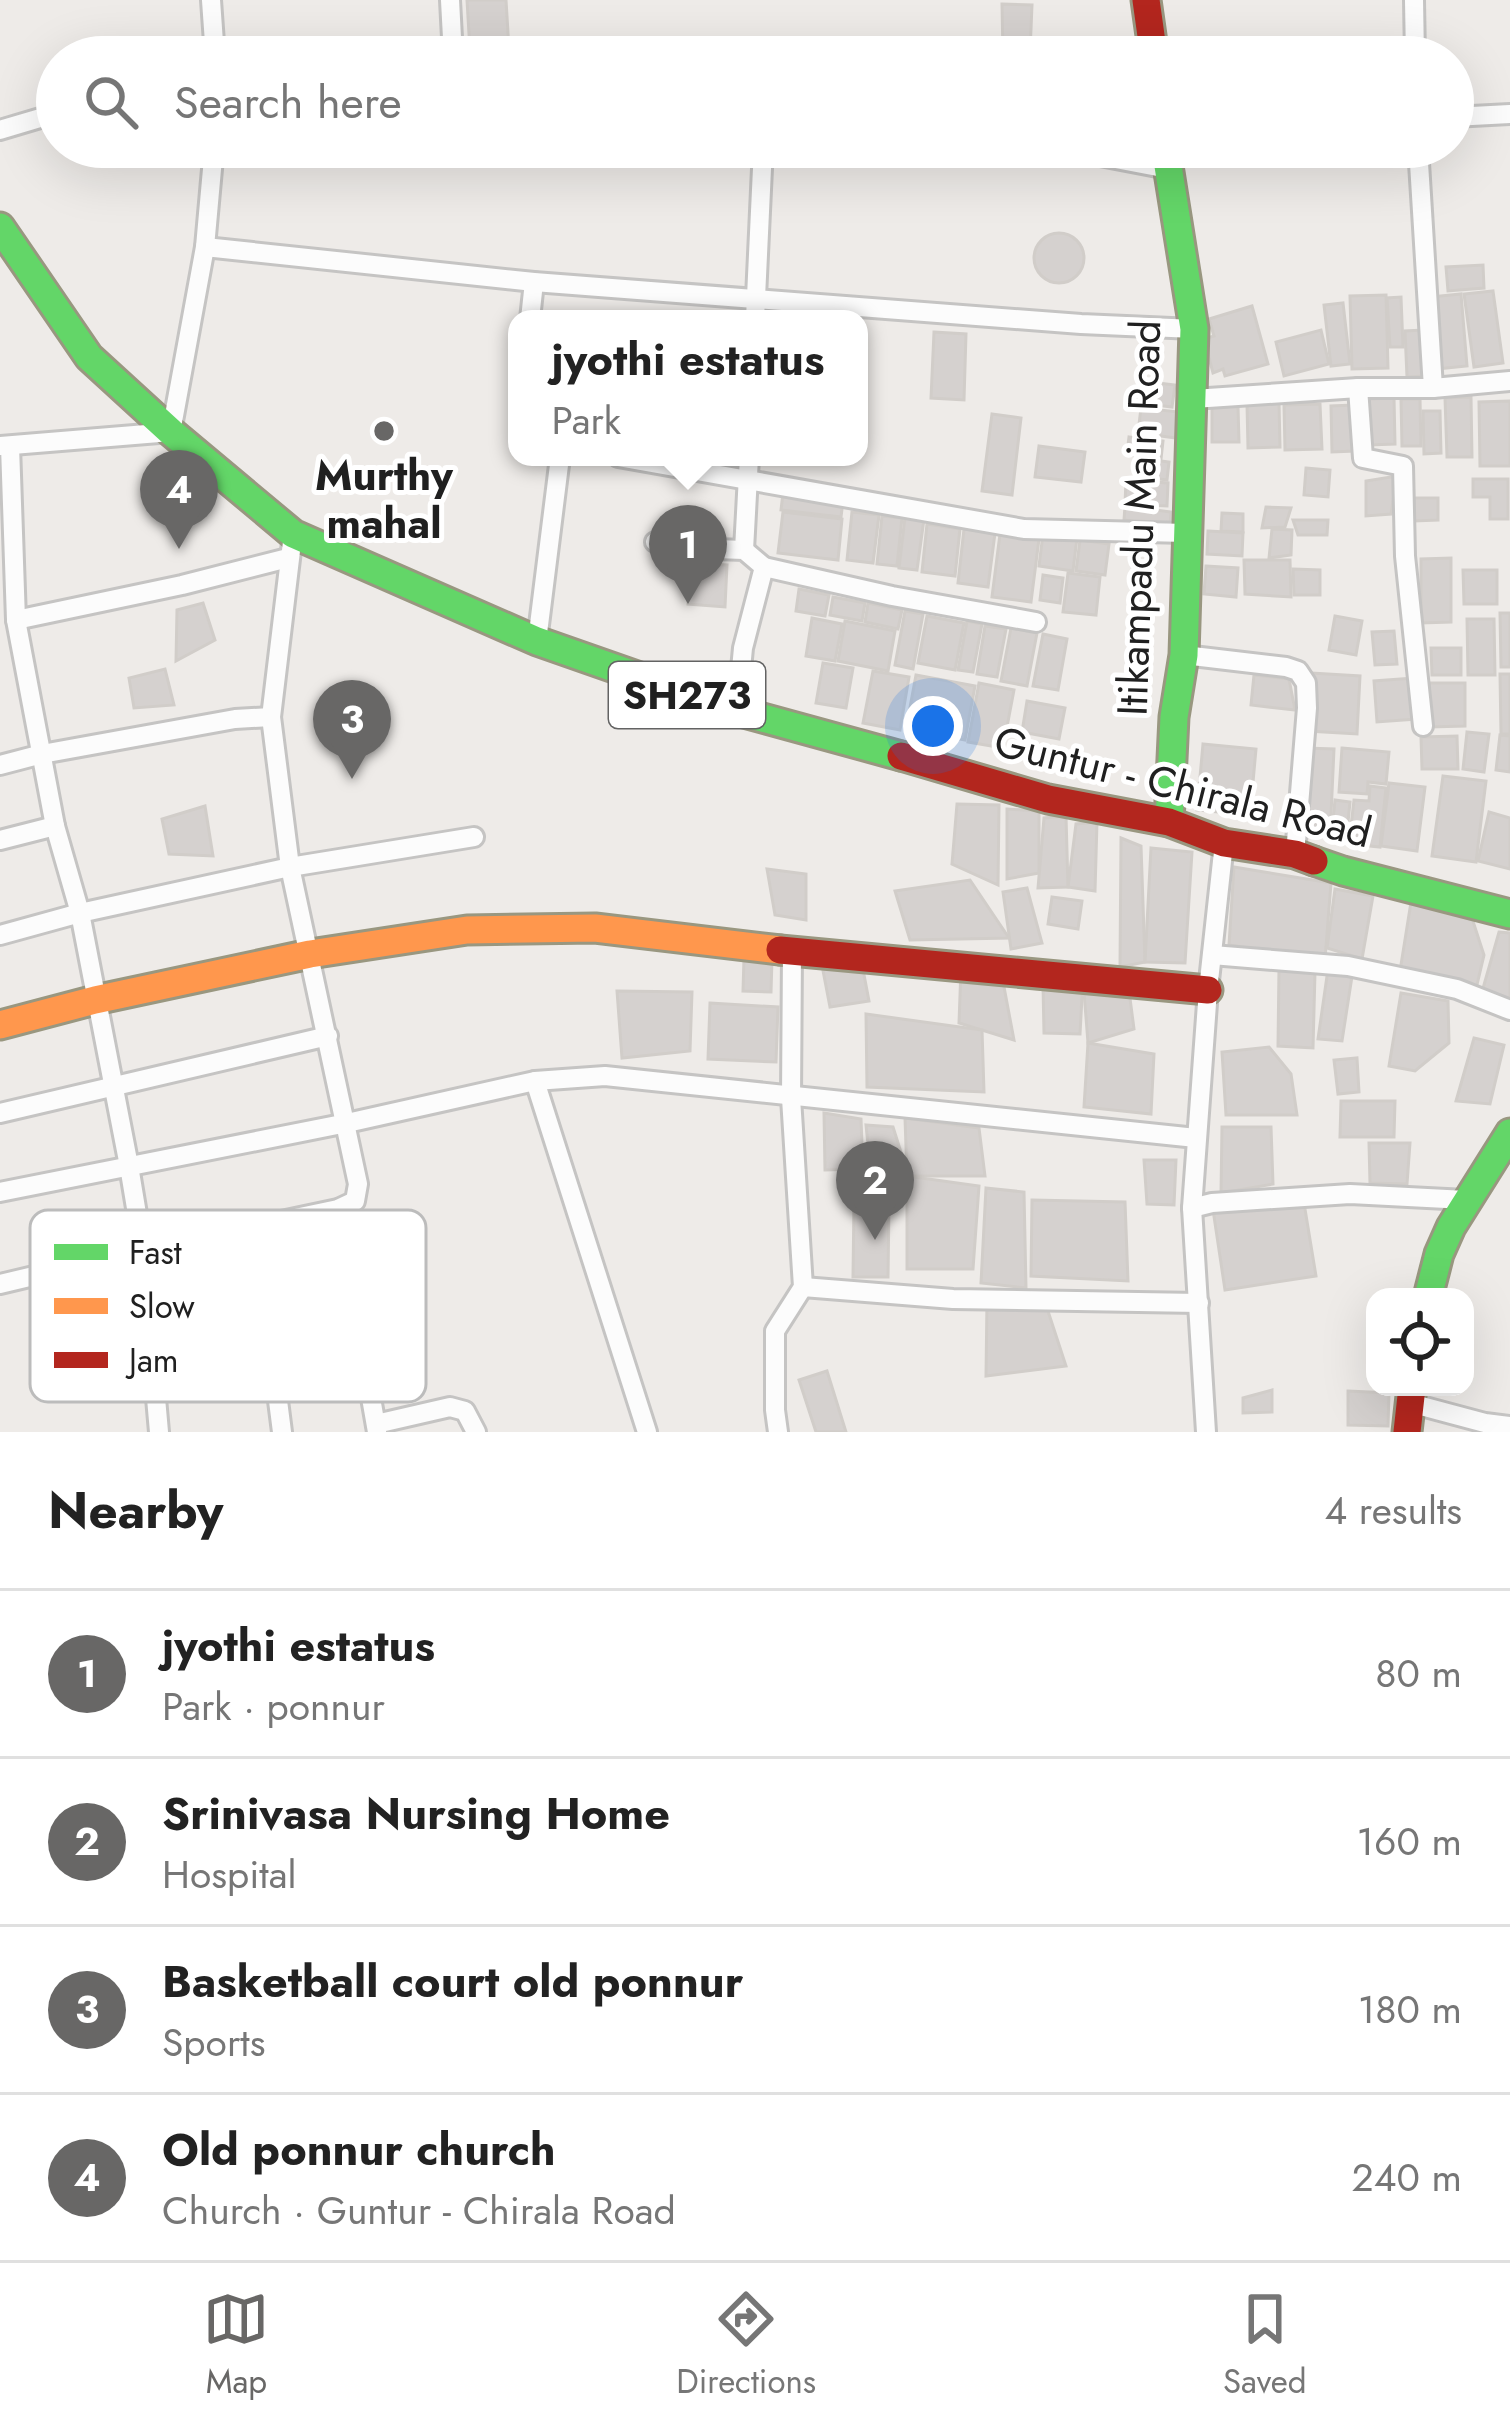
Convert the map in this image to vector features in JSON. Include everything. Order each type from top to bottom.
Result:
[{"type":"street","points":[[211,0],[214,36]]},
{"type":"street","points":[[450,0],[452,36]]},
{"type":"street","points":[[1146,0],[1151,36]]},
{"type":"street","points":[[1414,0],[1415,36]]},
{"type":"street","points":[[1474,116],[1510,114]]},
{"type":"street","points":[[0,130],[36,119]]},
{"type":"street","points":[[136,1210],[80,913],[55,826],[16,620],[5,446],[171,433],[205,247],[212,168]]},
{"type":"street","points":[[755,310],[762,168]]},
{"type":"street","name":"Itikampadu Main Road","points":[[1169,168],[1194,328],[1184,655],[1174,717],[1169,822]]},
{"type":"street","points":[[1419,168],[1433,388]]},
{"type":"street","name":"Guntur - Chirala Road","points":[[0,227],[88,357],[290,546],[737,711],[1048,799],[1169,822],[1224,843],[1295,854],[1342,871],[1510,914]]},
{"type":"street","points":[[205,247],[535,281],[1081,324],[1194,328]]},
{"type":"street","points":[[531,310],[535,281]]},
{"type":"street","points":[[1193,399],[1510,381]]},
{"type":"street","points":[[1358,388],[1363,458],[1403,466],[1405,556],[1424,725]]},
{"type":"street","points":[[537,641],[559,466]]},
{"type":"street","points":[[665,466],[1024,529],[1186,533]]},
{"type":"street","points":[[744,550],[749,466]]},
{"type":"street","points":[[655,542],[744,550],[764,567],[1036,622]]},
{"type":"street","points":[[16,620],[182,585],[290,546],[271,717],[290,867],[358,1184],[355,1201],[334,1210]]},
{"type":"street","points":[[737,711],[743,648],[764,567]]},
{"type":"street","points":[[1184,655],[1286,667],[1298,671],[1306,683],[1295,854]]},
{"type":"street","points":[[0,765],[236,718],[271,717]]},
{"type":"street","points":[[0,840],[55,826]]},
{"type":"street","points":[[0,935],[290,867],[473,837]]},
{"type":"street","points":[[1206,1432],[1192,1208],[1224,843]]},
{"type":"street","points":[[0,1024],[310,954],[467,930],[595,928],[792,952],[1208,990]]},
{"type":"street","points":[[778,1432],[775,1331],[803,1287],[791,1098],[792,952]]},
{"type":"street","points":[[1212,956],[1348,966],[1457,989],[1510,1010]]},
{"type":"street","points":[[0,1113],[328,1036]]},
{"type":"street","points":[[0,1192],[346,1124],[535,1081],[605,1076],[1196,1138]]},
{"type":"street","points":[[535,1081],[647,1432]]},
{"type":"street","points":[[1431,1288],[1444,1242],[1510,1133]]},
{"type":"street","points":[[1192,1208],[1350,1194],[1466,1200]]},
{"type":"street","points":[[0,1284],[30,1277]]},
{"type":"street","points":[[803,1287],[953,1299],[1199,1303]]},
{"type":"street","points":[[1407,1432],[1411,1396]]},
{"type":"street","points":[[1414,1396],[1485,1423],[1510,1426]]},
{"type":"street","points":[[156,1402],[159,1432]]},
{"type":"street","points":[[278,1402],[282,1432]]},
{"type":"street","points":[[377,1428],[450,1407],[465,1412],[476,1432]]},
{"type":"building","points":[[467,0],[506,0],[508,36],[469,36]]},
{"type":"building","points":[[1002,4],[1032,5],[1031,36],[1003,36]]},
{"type":"building","points":[[1059,233],[1077,240],[1084,258],[1077,276],[1059,283],[1041,276],[1034,258],[1041,240]]},
{"type":"building","points":[[1483,265],[1484,288],[1448,291],[1446,267]]},
{"type":"building","points":[[1493,291],[1503,363],[1474,367],[1464,294]]},
{"type":"building","points":[[1461,294],[1467,366],[1436,369],[1430,297]]},
{"type":"building","points":[[1386,295],[1388,368],[1352,369],[1350,296]]},
{"type":"building","points":[[1401,297],[1403,347],[1390,347],[1387,298]]},
{"type":"building","points":[[1343,303],[1350,364],[1331,366],[1324,305]]},
{"type":"building","points":[[1252,306],[1268,364],[1225,376],[1223,369],[1213,373],[1204,339],[1214,336],[1209,319]]},
{"type":"building","points":[[1321,330],[1329,364],[1284,376],[1276,342]]},
{"type":"building","points":[[1423,330],[1425,376],[1407,377],[1405,331]]},
{"type":"building","points":[[934,332],[966,334],[964,400],[931,398]]},
{"type":"building","points":[[1142,381],[1175,385],[1172,407],[1139,403]]},
{"type":"building","points":[[1471,397],[1472,457],[1447,457],[1445,398]]},
{"type":"building","points":[[1394,398],[1395,444],[1369,445],[1368,399]]},
{"type":"building","points":[[1401,399],[1420,399],[1421,446],[1402,446]]},
{"type":"building","points":[[1510,401],[1510,466],[1480,466],[1479,402]]},
{"type":"building","points":[[1279,403],[1280,447],[1248,448],[1247,404]]},
{"type":"building","points":[[1320,404],[1322,449],[1285,450],[1284,405]]},
{"type":"building","points":[[1353,405],[1355,451],[1332,452],[1331,406]]},
{"type":"building","points":[[1238,406],[1239,442],[1212,442],[1212,407]]},
{"type":"building","points":[[1141,408],[1179,412],[1176,438],[1138,433]]},
{"type":"building","points":[[1423,411],[1440,411],[1441,453],[1424,454]]},
{"type":"building","points":[[992,414],[1021,418],[1012,495],[982,491]]},
{"type":"building","points":[[1129,437],[1163,441],[1161,459],[1127,454]]},
{"type":"building","points":[[1039,446],[1085,452],[1081,482],[1035,477]]},
{"type":"building","points":[[1146,459],[1169,462],[1167,480],[1144,477]]},
{"type":"building","points":[[1306,468],[1330,470],[1328,497],[1304,495]]},
{"type":"building","points":[[1397,476],[1391,514],[1366,516],[1366,481]]},
{"type":"building","points":[[1473,479],[1508,479],[1508,519],[1490,519],[1490,497],[1473,497]]},
{"type":"building","points":[[1126,480],[1168,483],[1167,506],[1125,504]]},
{"type":"building","points":[[783,493],[843,501],[841,517],[781,510]]},
{"type":"building","points":[[1414,498],[1438,498],[1438,520],[1414,521]]},
{"type":"building","points":[[1125,506],[1171,512],[1170,526],[1124,520]]},
{"type":"building","points":[[1266,507],[1291,508],[1285,527],[1262,528]]},
{"type":"building","points":[[783,512],[842,519],[838,560],[778,553]]},
{"type":"building","points":[[852,512],[879,515],[873,563],[847,560]]},
{"type":"building","points":[[1222,513],[1243,514],[1243,532],[1221,531]]},
{"type":"building","points":[[882,516],[902,518],[897,566],[877,564]]},
{"type":"building","points":[[905,517],[924,519],[917,570],[899,568]]},
{"type":"building","points":[[1293,520],[1328,520],[1327,535],[1298,535]]},
{"type":"building","points":[[927,524],[960,529],[955,576],[922,572]]},
{"type":"building","points":[[964,529],[995,533],[988,587],[958,583]]},
{"type":"building","points":[[1272,529],[1292,530],[1291,555],[1269,558]]},
{"type":"building","points":[[1208,531],[1243,533],[1242,556],[1207,554]]},
{"type":"building","points":[[1000,534],[1039,539],[1031,602],[992,597]]},
{"type":"building","points":[[1043,534],[1077,538],[1073,571],[1039,566]]},
{"type":"building","points":[[1080,540],[1109,544],[1105,575],[1076,571]]},
{"type":"building","points":[[1451,558],[1451,622],[1421,623],[1421,559]]},
{"type":"building","points":[[1244,560],[1290,560],[1291,597],[1245,594]]},
{"type":"building","points":[[690,563],[727,565],[725,607],[688,604]]},
{"type":"building","points":[[1206,566],[1238,568],[1236,597],[1204,594]]},
{"type":"building","points":[[1293,569],[1320,570],[1320,595],[1294,595]]},
{"type":"building","points":[[1463,570],[1497,570],[1497,604],[1464,604]]},
{"type":"building","points":[[1068,573],[1100,577],[1096,615],[1063,612]]},
{"type":"building","points":[[1043,575],[1063,578],[1060,603],[1040,600]]},
{"type":"building","points":[[799,589],[829,595],[825,616],[796,611]]},
{"type":"building","points":[[833,597],[865,603],[862,621],[830,615]]},
{"type":"building","points":[[203,603],[215,640],[176,661],[177,610]]},
{"type":"building","points":[[868,603],[902,610],[898,629],[865,622]]},
{"type":"building","points":[[905,611],[923,614],[913,669],[895,665]]},
{"type":"building","points":[[1500,613],[1510,613],[1510,667],[1501,667]]},
{"type":"building","points":[[927,616],[964,623],[955,670],[918,663]]},
{"type":"building","points":[[1335,616],[1362,621],[1356,655],[1329,650]]},
{"type":"building","points":[[812,618],[842,624],[835,661],[806,656]]},
{"type":"building","points":[[1467,619],[1494,619],[1495,675],[1468,675]]},
{"type":"building","points":[[845,621],[895,631],[888,671],[838,661]]},
{"type":"building","points":[[967,621],[982,624],[973,672],[958,670]]},
{"type":"building","points":[[985,626],[1006,629],[997,677],[977,674]]},
{"type":"building","points":[[1011,628],[1037,633],[1027,686],[1001,681]]},
{"type":"building","points":[[1394,631],[1397,664],[1375,665],[1372,632]]},
{"type":"building","points":[[1043,634],[1067,639],[1058,690],[1033,686]]},
{"type":"building","points":[[1431,648],[1461,648],[1461,675],[1432,675]]},
{"type":"building","points":[[823,663],[853,668],[846,708],[816,703]]},
{"type":"building","points":[[165,669],[174,705],[134,708],[129,678]]},
{"type":"building","points":[[873,671],[909,677],[900,730],[863,723]]},
{"type":"building","points":[[1311,673],[1360,676],[1357,734],[1308,731]]},
{"type":"building","points":[[1500,674],[1510,674],[1510,734],[1501,734]]},
{"type":"building","points":[[916,675],[975,686],[965,740],[906,729]]},
{"type":"building","points":[[1254,675],[1289,679],[1295,710],[1251,705]]},
{"type":"building","points":[[1413,678],[1416,719],[1377,722],[1374,681]]},
{"type":"building","points":[[979,683],[1014,690],[1003,748],[968,742]]},
{"type":"building","points":[[1429,683],[1465,683],[1465,726],[1430,727]]},
{"type":"building","points":[[1027,701],[1065,708],[1059,739],[1022,732]]},
{"type":"building","points":[[1467,732],[1489,734],[1484,772],[1463,769]]},
{"type":"building","points":[[1500,735],[1510,736],[1510,772],[1496,770]]},
{"type":"building","points":[[1457,736],[1458,769],[1422,769],[1421,737]]},
{"type":"building","points":[[1203,744],[1256,749],[1250,815],[1197,810]]},
{"type":"building","points":[[1305,748],[1334,749],[1330,837],[1302,835]]},
{"type":"building","points":[[1342,748],[1389,752],[1386,784],[1368,782],[1367,794],[1339,792]]},
{"type":"building","points":[[1443,776],[1486,781],[1476,862],[1432,856]]},
{"type":"building","points":[[1389,783],[1425,787],[1417,851],[1381,846]]},
{"type":"building","points":[[1370,786],[1386,788],[1380,847],[1349,844],[1354,800],[1369,801]]},
{"type":"building","points":[[1335,800],[1350,802],[1346,842],[1331,840]]},
{"type":"building","points":[[957,804],[999,805],[998,885],[952,864]]},
{"type":"building","points":[[205,806],[213,856],[169,854],[162,819]]},
{"type":"building","points":[[1007,809],[1039,811],[1039,873],[1007,879]]},
{"type":"building","points":[[1489,812],[1510,818],[1510,869],[1478,861]]},
{"type":"building","points":[[1066,816],[1068,887],[1038,888],[1044,818]]},
{"type":"building","points":[[1097,822],[1095,891],[1068,887],[1076,824]]},
{"type":"building","points":[[1121,838],[1141,846],[1145,962],[1120,967]]},
{"type":"building","points":[[1151,848],[1192,852],[1185,963],[1145,962]]},
{"type":"building","points":[[1234,867],[1331,883],[1325,959],[1229,945]]},
{"type":"building","points":[[767,869],[806,874],[806,920],[775,915]]},
{"type":"building","points":[[970,880],[1009,938],[910,940],[895,891]]},
{"type":"building","points":[[1027,888],[1042,943],[1011,949],[1003,892]]},
{"type":"building","points":[[1335,889],[1373,896],[1362,959],[1327,948]]},
{"type":"building","points":[[1052,897],[1082,901],[1078,929],[1048,924]]},
{"type":"building","points":[[1411,902],[1470,912],[1484,955],[1476,989],[1400,971]]},
{"type":"building","points":[[1499,932],[1510,933],[1510,1004],[1482,992]]},
{"type":"building","points":[[820,955],[861,959],[869,1001],[830,1007]]},
{"type":"building","points":[[744,958],[772,959],[771,992],[743,991]]},
{"type":"building","points":[[961,968],[1001,971],[1014,1040],[959,1023]]},
{"type":"building","points":[[1279,968],[1315,972],[1313,1048],[1278,1046]]},
{"type":"building","points":[[1328,969],[1353,970],[1342,1041],[1318,1039]]},
{"type":"building","points":[[1083,979],[1128,983],[1134,1029],[1088,1043]]},
{"type":"building","points":[[1083,979],[1080,1034],[1044,1033],[1043,985]]},
{"type":"building","points":[[617,991],[692,992],[690,1051],[622,1058]]},
{"type":"building","points":[[1401,993],[1448,1001],[1449,1043],[1415,1071],[1389,1066]]},
{"type":"building","points":[[710,1003],[778,1007],[776,1062],[708,1059]]},
{"type":"building","points":[[866,1014],[982,1030],[984,1092],[867,1087]]},
{"type":"building","points":[[1474,1038],[1504,1045],[1490,1104],[1456,1101]]},
{"type":"building","points":[[1088,1043],[1154,1054],[1151,1114],[1084,1107]]},
{"type":"building","points":[[1269,1047],[1291,1074],[1297,1115],[1226,1115],[1222,1052]]},
{"type":"building","points":[[1357,1058],[1359,1092],[1338,1094],[1334,1060]]},
{"type":"building","points":[[1341,1101],[1395,1101],[1394,1137],[1340,1137]]},
{"type":"building","points":[[824,1113],[861,1119],[863,1169],[825,1170]]},
{"type":"building","points":[[905,1118],[979,1128],[985,1176],[907,1176]]},
{"type":"building","points":[[866,1125],[893,1127],[906,1168],[871,1175]]},
{"type":"building","points":[[1222,1127],[1271,1127],[1273,1184],[1221,1193]]},
{"type":"building","points":[[1369,1143],[1410,1143],[1407,1184],[1370,1183]]},
{"type":"building","points":[[1144,1160],[1176,1160],[1174,1205],[1147,1204]]},
{"type":"building","points":[[907,1176],[979,1186],[973,1269],[907,1269]]},
{"type":"building","points":[[986,1188],[1024,1192],[1026,1288],[981,1283]]},
{"type":"building","points":[[1032,1200],[1125,1202],[1128,1281],[1031,1276]]},
{"type":"building","points":[[854,1201],[889,1202],[888,1277],[853,1277]]},
{"type":"building","points":[[1212,1203],[1304,1203],[1316,1276],[1225,1290]]},
{"type":"building","points":[[987,1300],[1045,1302],[1066,1366],[986,1376]]},
{"type":"building","points":[[827,1371],[846,1432],[816,1432],[799,1380]]},
{"type":"building","points":[[1272,1390],[1272,1412],[1243,1413],[1243,1398]]},
{"type":"building","points":[[1348,1391],[1389,1396],[1388,1426],[1348,1425]]},
{"type":"traffic: fast","points":[[1168,168],[1194,329],[1184,655],[1174,717],[1169,822]]},
{"type":"traffic: fast","points":[[0,227],[89,357],[293,534],[537,641],[737,711],[901,756]]},
{"type":"traffic: fast","points":[[1314,861],[1510,914]]},
{"type":"traffic: fast","points":[[1430,1288],[1451,1227],[1510,1133]]},
{"type":"traffic: slow","points":[[0,1025],[310,954],[467,930],[595,928],[780,950]]},
{"type":"traffic: jam","points":[[1146,0],[1151,36]]},
{"type":"traffic: jam","points":[[901,756],[1048,799],[1169,822],[1224,843],[1314,861]]},
{"type":"traffic: jam","points":[[780,950],[1208,990]]},
{"type":"traffic: jam","points":[[1407,1432],[1411,1396]]},
{"type":"place","name":"Murthy mahal","points":[[384,431]]},
{"type":"place","name":"Old ponnur church","points":[[179,549]]},
{"type":"place","name":"jyothi estatus","points":[[688,604]]},
{"type":"place","name":"Basketball court old ponnur","points":[[352,779]]},
{"type":"place","name":"Srinivasa Nursing Home","points":[[875,1240]]}]
